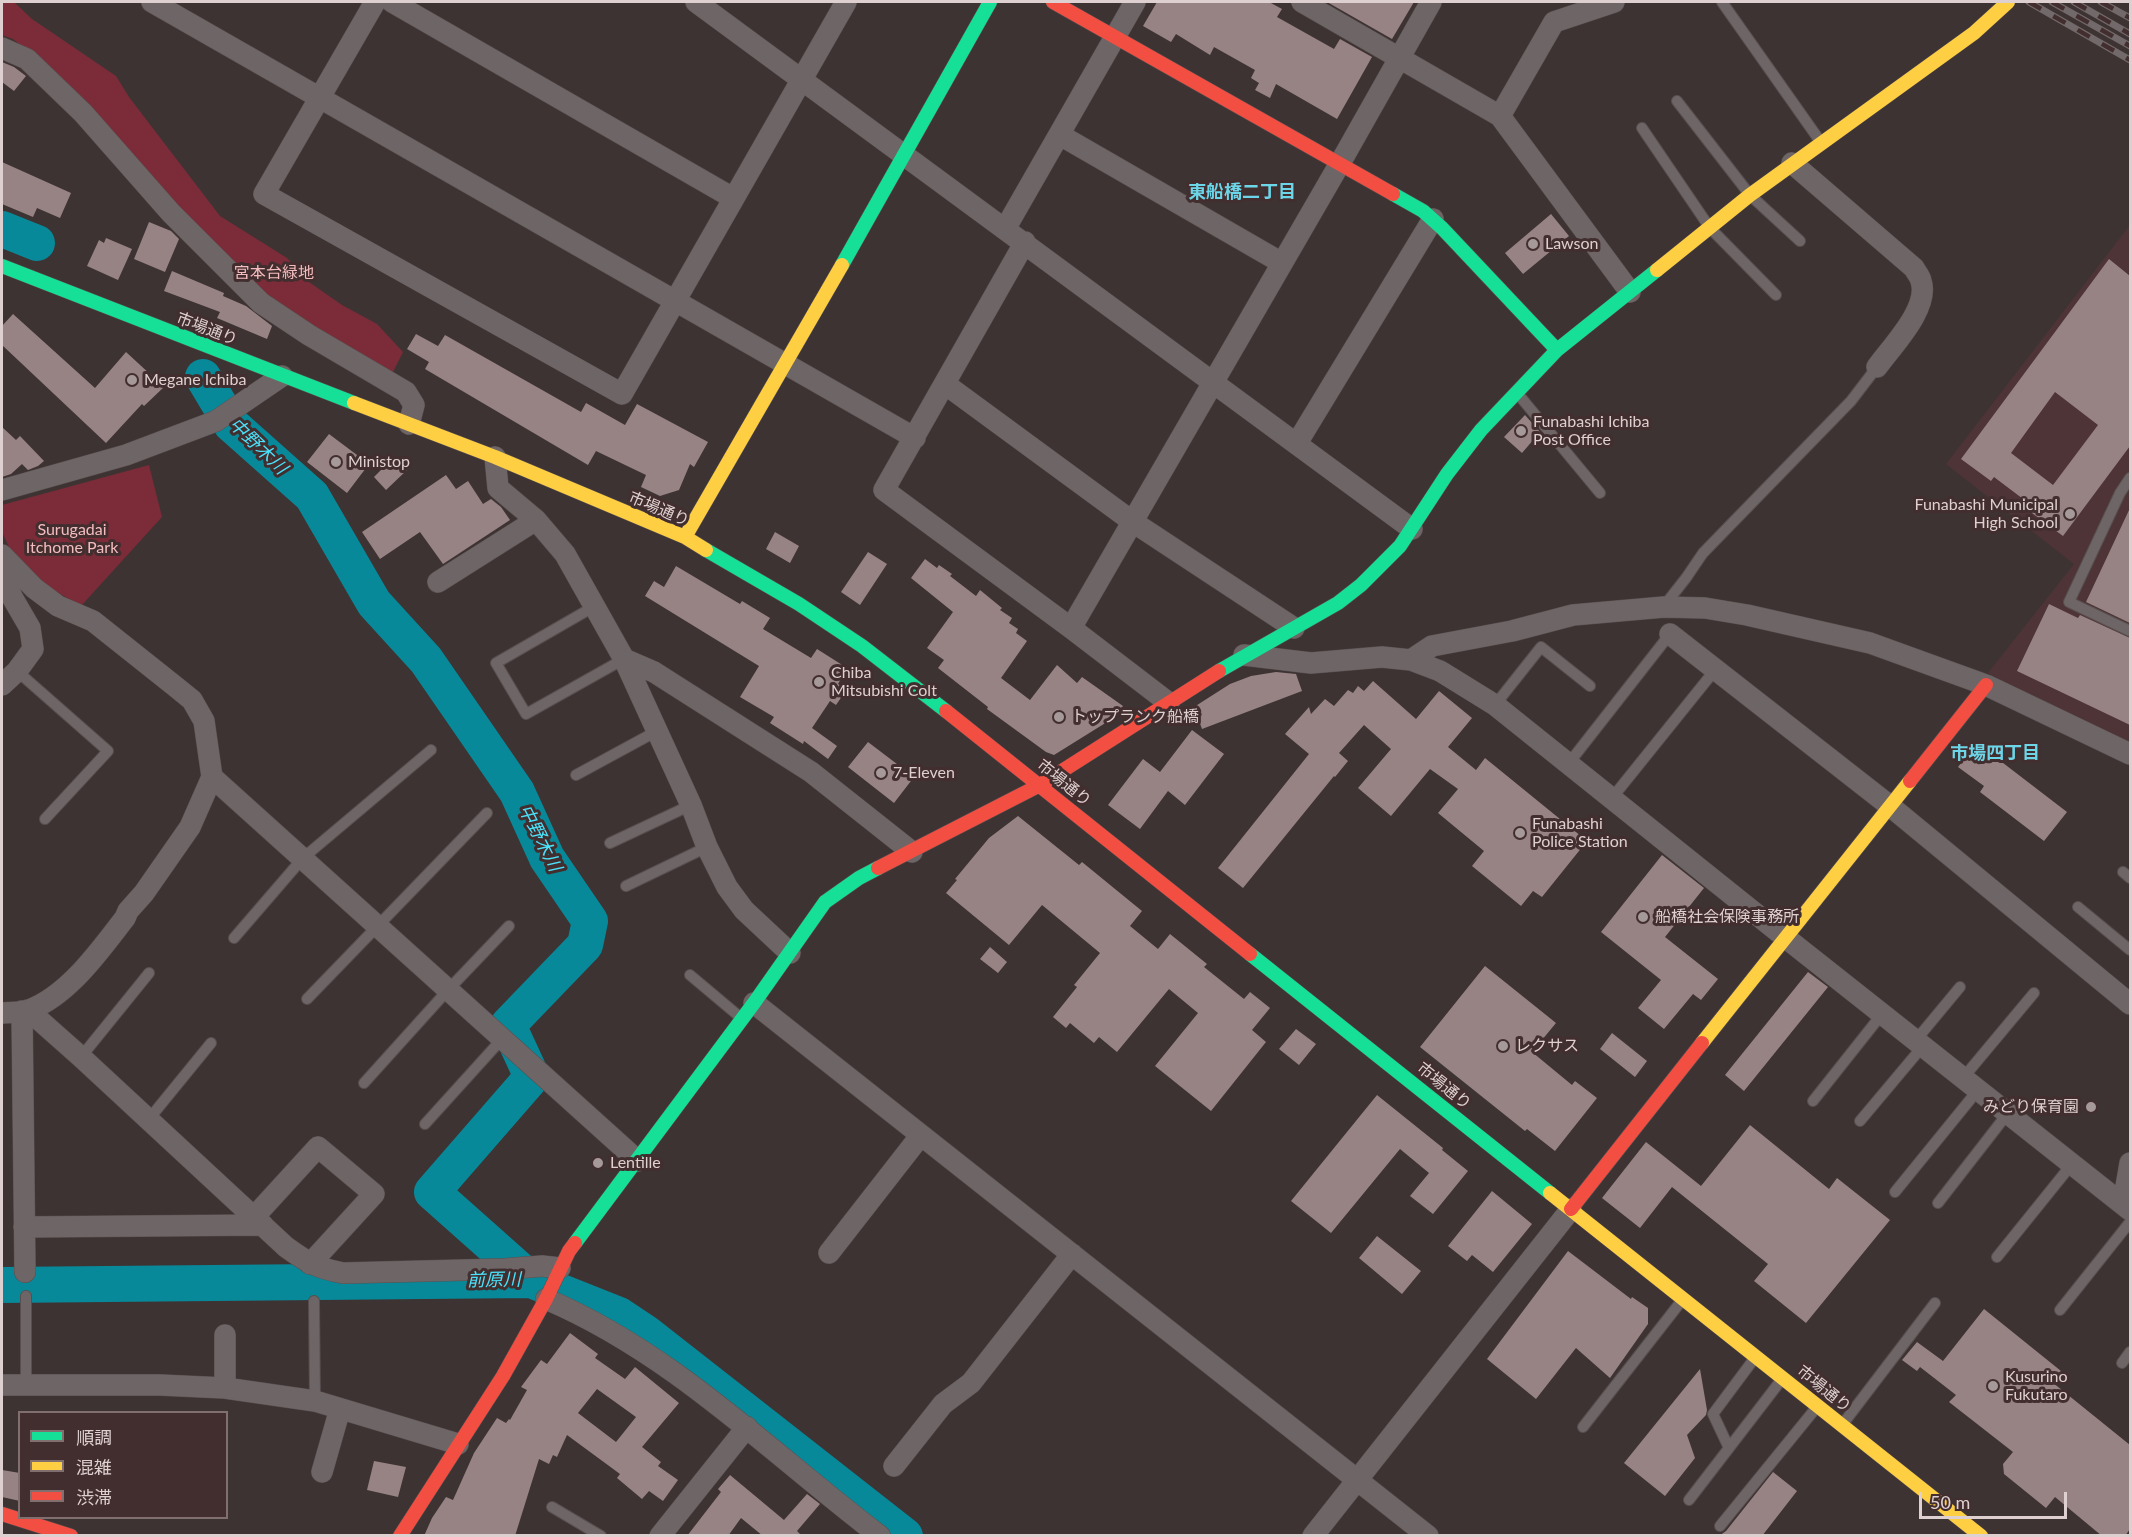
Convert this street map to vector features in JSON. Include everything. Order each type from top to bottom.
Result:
[{"type":"street","points":[[152,2],[915,438]]},
{"type":"street","points":[[375,2],[264,194],[622,394],[846,2]]},
{"type":"street","points":[[392,2],[734,198]]},
{"type":"street","points":[[696,2],[1412,528]]},
{"type":"street","points":[[685,537],[786,364],[990,2]]},
{"type":"street","points":[[1053,2],[1423,211],[1557,350]]},
{"type":"street","points":[[1005,228],[1136,2]]},
{"type":"street","points":[[1302,2],[1500,116],[1630,291]]},
{"type":"street","points":[[1071,628],[1431,2]]},
{"type":"street","points":[[1500,116],[1554,22],[1614,2]]},
{"type":"street","points":[[1980,2],[2004,7]]},
{"type":"street","points":[[400,1536],[503,1376],[569,1251],[638,1161],[825,902],[859,878],[1040,785],[1244,654],[1338,603],[1383,565],[1481,430],[1557,350],[1750,195],[2004,7]]},
{"type":"street","points":[[2,48],[27,59],[82,113],[171,213],[261,303],[309,335],[406,392],[414,405],[409,424]]},
{"type":"street","points":[[1060,135],[1282,263]]},
{"type":"street","points":[[1792,164],[1914,268],[1921,279],[1923,290],[1917,311],[1877,367]]},
{"type":"street","points":[[1297,443],[1433,219]]},
{"type":"street","points":[[1025,242],[884,490],[1169,703]]},
{"type":"street","name":"市場通り","points":[[2,266],[495,457],[685,537],[799,604],[862,646],[1040,785],[1981,1536]]},
{"type":"street","points":[[2,490],[126,455],[224,416],[282,376]]},
{"type":"street","points":[[945,384],[1133,522],[1294,628]]},
{"type":"street","points":[[495,457],[498,488],[536,520],[565,554],[624,658],[691,805],[707,847],[727,887],[744,910],[790,953]]},
{"type":"street","points":[[438,582],[536,520]]},
{"type":"street","points":[[2,555],[34,588],[58,606],[93,621],[192,700],[204,720],[212,777],[190,827],[144,893],[78,976],[39,1005],[17,1012]]},
{"type":"street","points":[[2,572],[12,597],[30,628],[33,649],[9,678]]},
{"type":"street","points":[[1411,660],[1432,646],[1512,631],[1574,615],[1664,606],[1705,608],[1747,615],[1870,643],[1986,685],[2130,754]]},
{"type":"street","points":[[1670,634],[1890,806],[2130,1004]]},
{"type":"street","points":[[1244,654],[1311,663],[1382,657],[1411,660],[1440,671],[1496,705],[2072,1164],[2128,1212]]},
{"type":"street","points":[[624,658],[654,672],[811,772],[912,852]]},
{"type":"street","points":[[1313,1536],[1986,685]]},
{"type":"street","points":[[212,777],[638,1161]]},
{"type":"street","points":[[748,1011],[921,1135],[1428,1536]]},
{"type":"street","points":[[17,1012],[81,1057],[286,1247],[320,1269],[343,1273],[542,1266],[559,1272]]},
{"type":"street","points":[[17,1012],[25,1272]]},
{"type":"street","points":[[829,1253],[921,1135]]},
{"type":"street","points":[[24,1227],[259,1221],[318,1147],[374,1194],[310,1264]]},
{"type":"street","points":[[2128,1212],[2130,1163]]},
{"type":"street","points":[[894,1466],[943,1404],[971,1383],[1072,1254]]},
{"type":"street","points":[[547,1296],[667,1367],[747,1427],[876,1534]]},
{"type":"street","points":[[225,1335],[225,1388]]},
{"type":"street","points":[[2,1384],[160,1385],[225,1388],[315,1401],[458,1444]]},
{"type":"street","points":[[322,1472],[340,1409]]},
{"type":"street","points":[[660,1536],[747,1427]]},
{"type":"street","points":[[2,1514],[71,1536]]},
{"type":"lane","points":[[1722,2],[1821,142]]},
{"type":"lane","points":[[1677,101],[1750,195],[1800,241]]},
{"type":"lane","points":[[1642,128],[1710,228],[1776,295]]},
{"type":"lane","points":[[1664,606],[1702,553],[1851,401],[1877,367]]},
{"type":"lane","points":[[1516,392],[1600,493]]},
{"type":"lane","points":[[2130,478],[2069,602],[2130,631]]},
{"type":"lane","points":[[595,606],[496,663],[526,714],[624,658]]},
{"type":"lane","points":[[1569,763],[1670,634]]},
{"type":"lane","points":[[1496,705],[1541,647],[1590,686]]},
{"type":"lane","points":[[1612,798],[1716,670]]},
{"type":"lane","points":[[9,678],[108,751],[45,819]]},
{"type":"lane","points":[[576,775],[657,730]]},
{"type":"lane","points":[[234,938],[303,858],[431,750]]},
{"type":"lane","points":[[610,843],[691,805]]},
{"type":"lane","points":[[307,999],[487,813]]},
{"type":"lane","points":[[626,886],[707,847]]},
{"type":"lane","points":[[2078,907],[2130,950]]},
{"type":"lane","points":[[364,1083],[509,926]]},
{"type":"lane","points":[[81,1057],[149,973]]},
{"type":"lane","points":[[690,975],[748,1011]]},
{"type":"lane","points":[[1860,1121],[1920,1043],[1959,987]]},
{"type":"lane","points":[[1895,1192],[2034,993]]},
{"type":"lane","points":[[1813,1101],[1882,1014]]},
{"type":"lane","points":[[425,1124],[502,1039]]},
{"type":"lane","points":[[149,1119],[211,1043]]},
{"type":"lane","points":[[1938,1203],[2008,1113]]},
{"type":"lane","points":[[1997,1257],[2072,1164]]},
{"type":"lane","points":[[2060,1310],[2128,1212]]},
{"type":"lane","points":[[26,1296],[26,1384]]},
{"type":"lane","points":[[1583,1427],[1683,1299]]},
{"type":"lane","points":[[314,1301],[315,1401]]},
{"type":"lane","points":[[1842,1425],[1935,1303]]},
{"type":"lane","points":[[2122,1363],[2130,1352]]},
{"type":"lane","points":[[1730,1448],[1713,1414],[1756,1356]]},
{"type":"lane","points":[[1689,1500],[1783,1378]]},
{"type":"lane","points":[[1720,1526],[1818,1406]]},
{"type":"lane","points":[[552,1507],[601,1536]]},
{"type":"shaded area","name":"Funabashi Municipal High School","points":[[2130,225],[2130,747],[2072,719],[1988,673],[2074,564],[1946,464]]},
{"type":"green space","name":"宮本台緑地","points":[[2,2],[14,2],[32,19],[116,76],[129,97],[220,216],[287,258],[309,282],[342,305],[377,324],[403,352],[392,374],[285,313],[203,235],[86,101],[13,39],[2,35]]},
{"type":"green space","name":"Surugadai Itchome Park","points":[[149,465],[162,517],[81,606],[41,583],[10,549],[2,532],[2,505]]},
{"type":"building","points":[[1157,2],[1269,2],[1282,9],[1277,17],[1334,49],[1340,39],[1372,57],[1337,119],[1276,84],[1270,98],[1255,90],[1259,83],[1251,78],[1255,70],[1214,47],[1210,55],[1176,34],[1171,42],[1143,26]]},
{"type":"building","points":[[1327,2],[1414,2],[1392,39]]},
{"type":"building","points":[[2,62],[26,76],[14,91],[2,82]]},
{"type":"building","points":[[2,162],[71,193],[60,218],[37,208],[33,217],[2,204]]},
{"type":"building","points":[[1551,214],[1569,236],[1523,274],[1505,253]]},
{"type":"building","points":[[149,222],[171,231],[179,239],[165,272],[134,259]]},
{"type":"building","points":[[106,238],[132,249],[118,280],[87,266],[99,240],[104,243]]},
{"type":"building","points":[[2109,259],[2130,276],[2130,446],[2063,536],[2032,513],[2035,508],[1994,477],[1991,481],[1961,459]],"holes":[[[2055,392],[2098,425],[2053,485],[2011,453]]]},
{"type":"building","points":[[172,271],[224,293],[223,296],[246,306],[272,326],[267,339],[217,318],[220,312],[164,291]]},
{"type":"building","points":[[13,314],[95,388],[126,352],[164,387],[144,406],[142,404],[106,443],[2,345],[2,326]]},
{"type":"building","points":[[416,334],[438,346],[445,335],[581,412],[586,403],[625,425],[637,404],[708,442],[694,467],[690,464],[679,490],[660,496],[641,487],[646,475],[596,451],[588,465],[425,369],[429,362],[407,349]]},
{"type":"building","points":[[1525,415],[1540,432],[1522,453],[1504,437]]},
{"type":"building","points":[[2,427],[16,440],[20,436],[44,461],[28,470],[22,464],[11,474],[2,477]]},
{"type":"building","points":[[329,434],[369,464],[347,493],[307,462]]},
{"type":"building","points":[[394,457],[407,470],[386,490],[374,477]]},
{"type":"building","points":[[446,475],[456,489],[468,481],[483,504],[491,499],[501,507],[510,520],[443,564],[420,532],[380,559],[362,532]]},
{"type":"building","points":[[2130,508],[2130,623],[2086,602]]},
{"type":"building","points":[[775,532],[799,546],[790,563],[766,549]]},
{"type":"building","points":[[868,552],[887,564],[860,605],[841,592]]},
{"type":"building","points":[[925,559],[937,568],[939,565],[952,574],[950,576],[976,596],[980,590],[1002,608],[1000,610],[1012,618],[1009,623],[1018,629],[1016,633],[1027,641],[1001,678],[1030,700],[1057,665],[1077,683],[1082,677],[1123,706],[1115,717],[1054,755],[1046,752],[987,709],[988,707],[938,668],[944,660],[927,648],[953,612],[911,578]]},
{"type":"building","points":[[676,566],[740,604],[742,601],[770,618],[763,629],[811,658],[817,649],[847,668],[838,684],[847,689],[836,705],[830,701],[812,728],[837,746],[828,759],[804,741],[803,744],[770,723],[774,717],[740,697],[759,666],[645,596],[654,581],[664,587]]},
{"type":"building","points":[[2049,604],[2078,618],[2080,615],[2130,638],[2130,725],[2017,671]]},
{"type":"building","points":[[1276,672],[1296,674],[1302,691],[1202,729],[1194,707],[1230,684],[1251,676]]},
{"type":"building","points":[[1373,681],[1416,719],[1439,691],[1472,718],[1448,747],[1476,770],[1485,758],[1587,841],[1542,897],[1533,891],[1521,906],[1472,866],[1484,851],[1438,813],[1458,789],[1430,769],[1391,816],[1358,788],[1391,749],[1364,725],[1339,753],[1348,761],[1243,888],[1218,868],[1309,754],[1285,734],[1309,707],[1311,714],[1325,699],[1334,706],[1348,690],[1353,693],[1358,686],[1364,691]]},
{"type":"building","points":[[1192,730],[1224,754],[1185,805],[1168,791],[1140,829],[1108,805],[1143,759],[1160,772]]},
{"type":"building","points":[[868,742],[914,777],[894,803],[848,767]]},
{"type":"building","points":[[1977,743],[2067,812],[2044,841],[1980,792],[1984,786],[1958,767]]},
{"type":"building","points":[[1018,816],[1079,865],[1082,862],[1142,911],[1130,926],[1158,949],[1170,934],[1207,964],[1204,967],[1244,999],[1250,992],[1270,1008],[1252,1030],[1266,1042],[1211,1111],[1155,1066],[1198,1013],[1169,989],[1117,1052],[1099,1037],[1094,1043],[1070,1023],[1066,1028],[1053,1017],[1077,987],[1074,985],[1100,953],[1042,905],[1009,945],[946,893],[989,838]]},
{"type":"building","points":[[1662,855],[1704,888],[1665,937],[1718,979],[1701,1000],[1693,994],[1664,1029],[1638,1008],[1661,980],[1601,932]]},
{"type":"building","points":[[990,947],[1007,962],[998,973],[980,959]]},
{"type":"building","points":[[1485,966],[1556,1023],[1532,1052],[1572,1085],[1575,1081],[1597,1098],[1555,1151],[1527,1129],[1525,1131],[1420,1047]]},
{"type":"building","points":[[1808,972],[1828,987],[1744,1091],[1725,1075]]},
{"type":"building","points":[[1296,1029],[1316,1044],[1299,1065],[1279,1049]]},
{"type":"building","points":[[1612,1033],[1647,1061],[1635,1077],[1600,1049]]},
{"type":"building","points":[[1377,1095],[1468,1171],[1433,1214],[1410,1196],[1429,1173],[1400,1149],[1331,1233],[1291,1201]]},
{"type":"building","points":[[1750,1125],[1829,1189],[1837,1178],[1890,1220],[1806,1323],[1754,1281],[1768,1264],[1672,1187],[1640,1228],[1602,1198],[1646,1142],[1701,1186]]},
{"type":"building","points":[[1492,1191],[1532,1224],[1493,1272],[1472,1255],[1467,1261],[1448,1246]]},
{"type":"building","points":[[1377,1236],[1421,1271],[1402,1294],[1359,1258]]},
{"type":"building","points":[[1568,1251],[1631,1299],[1632,1297],[1648,1308],[1648,1324],[1610,1378],[1576,1348],[1536,1399],[1487,1359]]},
{"type":"building","points":[[1984,1309],[2061,1371],[2052,1382],[2130,1445],[2130,1529],[2125,1536],[2102,1536],[2055,1497],[2046,1508],[2004,1474],[2003,1464],[2013,1452],[1949,1402],[1956,1395],[1920,1367],[1917,1371],[1902,1360],[1917,1342],[1943,1361]]},
{"type":"building","points":[[570,1333],[598,1354],[595,1358],[625,1379],[635,1367],[679,1403],[642,1447],[661,1462],[658,1466],[678,1480],[663,1501],[649,1491],[642,1499],[617,1478],[620,1474],[567,1435],[557,1457],[553,1455],[549,1464],[539,1459],[515,1536],[424,1536],[432,1518],[446,1497],[453,1500],[474,1453],[497,1418],[506,1423],[510,1420],[527,1390],[521,1387],[541,1360],[547,1364]],"holes":[[[597,1389],[636,1417],[616,1442],[578,1413]]]},
{"type":"building","points":[[1700,1369],[1707,1410],[1706,1415],[1687,1435],[1695,1458],[1665,1496],[1624,1463]]},
{"type":"building","points":[[374,1461],[406,1467],[398,1497],[367,1490]]},
{"type":"building","points":[[2,1470],[18,1473],[18,1501],[2,1497]]},
{"type":"building","points":[[1773,1472],[1797,1491],[1762,1536],[1719,1536],[1726,1531]]},
{"type":"building","points":[[730,1475],[784,1520],[807,1494],[820,1504],[797,1531],[802,1536],[763,1536],[741,1518],[728,1536],[687,1536],[721,1492],[718,1489]]},
{"type":"waterway","name":"中野木川","points":[[2,229],[37,243]]},
{"type":"waterway","name":"中野木川","points":[[203,377],[231,424],[312,496],[374,603],[426,660],[517,792],[547,858],[590,921],[585,945],[508,1025],[532,1077],[432,1192],[531,1280]]},
{"type":"waterway","name":"前原川","points":[[2,1285],[531,1280],[619,1315],[646,1333],[905,1536]]},
{"type":"railway","points":[[2029,2],[2130,60]]},
{"type":"railway","points":[[2052,2],[2130,46]]},
{"type":"railway","points":[[2074,2],[2130,34]]},
{"type":"railway","points":[[2101,2],[2130,18]]},
{"type":"traffic: fast","points":[[842,265],[990,2]]},
{"type":"traffic: fast","points":[[1393,194],[1423,211],[1442,228],[1557,350]]},
{"type":"traffic: fast","points":[[2,266],[354,403]]},
{"type":"traffic: fast","points":[[1219,671],[1338,603],[1361,585],[1400,546],[1447,474],[1481,430],[1557,350],[1657,270]]},
{"type":"traffic: fast","points":[[706,550],[799,604],[862,646],[946,711]]},
{"type":"traffic: fast","points":[[575,1243],[754,1003],[825,902],[859,878],[878,868]]},
{"type":"traffic: fast","points":[[1250,954],[1550,1193]]},
{"type":"traffic: slow","points":[[1657,270],[1750,195],[1974,33],[2008,2]]},
{"type":"traffic: slow","points":[[685,537],[842,265]]},
{"type":"traffic: slow","points":[[354,403],[495,457],[685,537],[706,550]]},
{"type":"traffic: slow","points":[[1702,1043],[1910,781]]},
{"type":"traffic: slow","points":[[1550,1193],[1981,1536]]},
{"type":"traffic: jam","points":[[1053,2],[1393,194]]},
{"type":"traffic: jam","points":[[878,868],[1040,785],[1219,671]]},
{"type":"traffic: jam","points":[[1910,781],[1986,685]]},
{"type":"traffic: jam","points":[[946,711],[1250,954]]},
{"type":"traffic: jam","points":[[1571,1209],[1702,1043]]},
{"type":"traffic: jam","points":[[400,1536],[503,1376],[575,1243]]},
{"type":"traffic: jam","points":[[2,1514],[71,1536]]},
{"type":"place","name":"Lawson","points":[[1533,244]]},
{"type":"place","name":"Megane Ichiba","points":[[132,380]]},
{"type":"place","name":"Funabashi Ichiba Post Office","points":[[1521,431]]},
{"type":"place","name":"Ministop","points":[[336,462]]},
{"type":"place","name":"Funabashi Municipal High School","points":[[2070,514]]},
{"type":"place","name":"Chiba Mitsubishi Colt","points":[[819,682]]},
{"type":"place","name":"トップランク船橋","points":[[1059,717]]},
{"type":"place","name":"7-Eleven","points":[[881,773]]},
{"type":"place","name":"Funabashi Police Station","points":[[1520,833]]},
{"type":"place","name":"船橋社会保険事務所","points":[[1643,917]]},
{"type":"place","name":"レクサス","points":[[1503,1046]]},
{"type":"place","name":"みどり保育園","points":[[2091,1107]]},
{"type":"place","name":"Lentille","points":[[598,1163]]},
{"type":"place","name":"Kusurino Fukutaro","points":[[1993,1386]]},
{"type":"district","name":"東船橋二丁目","points":[[1242,192]]},
{"type":"district","name":"市場四丁目","points":[[1995,753]]}]
